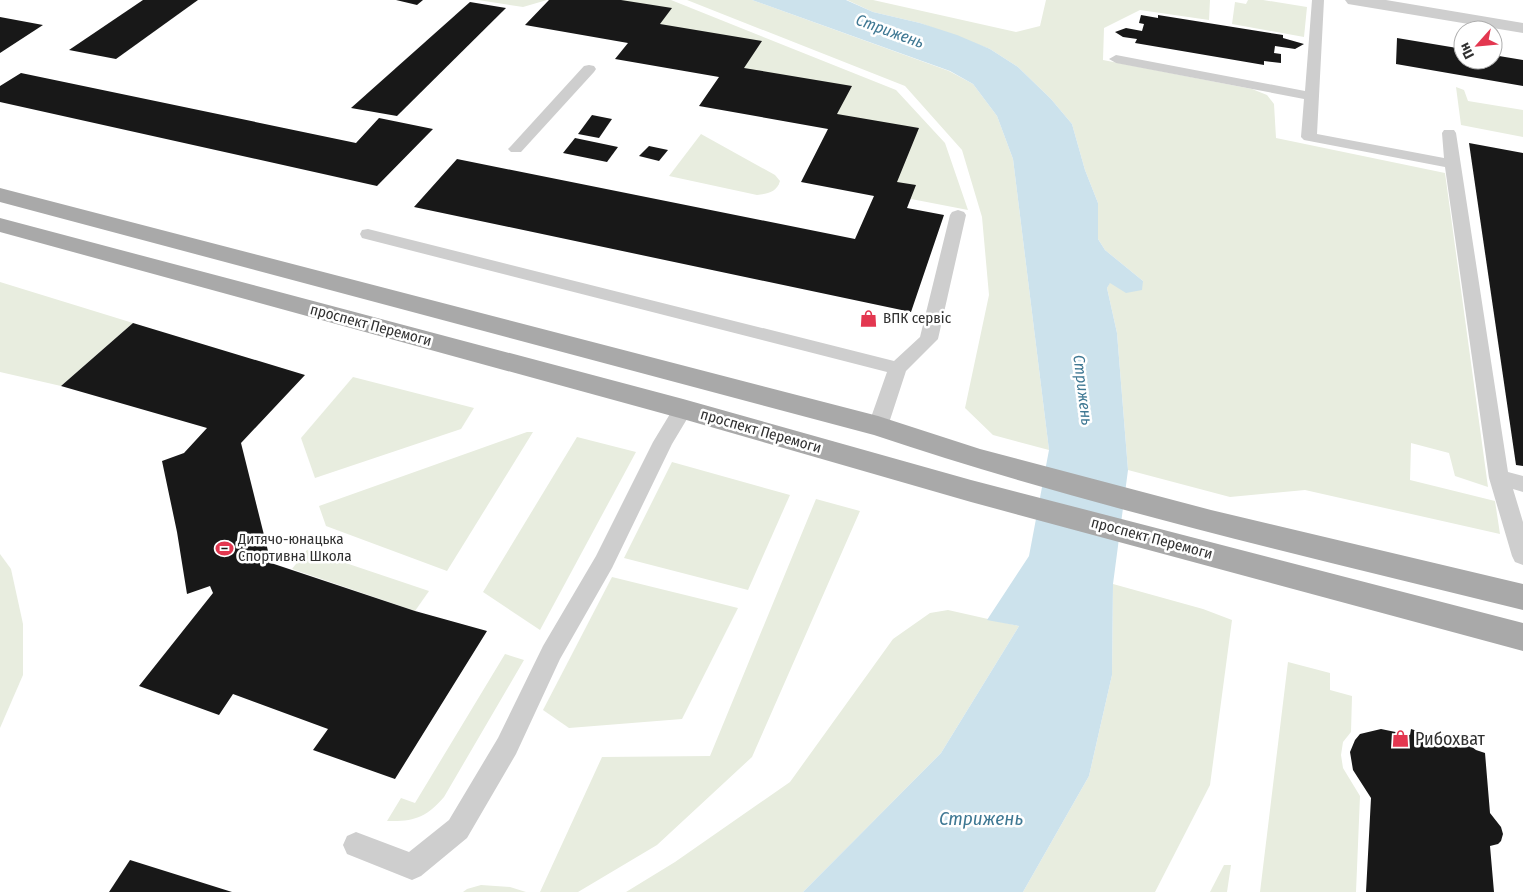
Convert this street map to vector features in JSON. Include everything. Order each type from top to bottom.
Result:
[{"type":"main road","points":[[0,195],[878,426],[978,459],[1211,521],[1523,597]]},
{"type":"main road","name":"проспект Перемоги","points":[[0,225],[683,409],[972,491],[1523,637]]},
{"type":"street","points":[[1354,0],[1523,28]]},
{"type":"lane","points":[[1318,0],[1310,137],[1452,164]]},
{"type":"lane","points":[[1116,59],[1311,96]]},
{"type":"lane","points":[[516,149],[589,69]]},
{"type":"lane","points":[[1449,133],[1499,478],[1523,556]]},
{"type":"lane","points":[[878,426],[898,368],[929,339],[958,215]]},
{"type":"lane","points":[[368,234],[898,368]]},
{"type":"lane","points":[[356,845],[412,867],[458,828],[507,746],[551,654],[604,562],[664,442],[683,409]]},
{"type":"lane","points":[[1499,478],[1523,484]]},
{"type":"shaded area","points":[[478,0],[547,0],[523,7]]},
{"type":"shaded area","points":[[609,0],[671,0],[896,90],[945,143],[968,210],[906,198],[890,184],[907,144],[919,128],[821,119],[730,71],[680,34]]},
{"type":"shaded area","points":[[687,0],[752,0],[949,71],[973,84],[997,116],[1013,159],[1049,450],[993,435],[965,408],[989,295],[982,217],[962,150],[905,86]]},
{"type":"shaded area","points":[[847,0],[873,0],[1016,32],[1040,26],[1046,0],[1210,0],[1209,20],[1140,10],[1104,28],[1103,60],[1252,89],[1267,95],[1274,104],[1276,138],[1445,173],[1488,487],[1455,476],[1449,453],[1411,443],[1410,480],[1495,501],[1500,534],[1305,490],[1230,497],[1128,470],[1117,333],[1107,288],[1110,282],[1143,281],[1105,250],[1098,239],[1098,203],[1085,170],[1072,124],[1051,99],[1018,67],[990,49],[920,23],[873,12]]},
{"type":"shaded area","points":[[1248,0],[1263,0],[1307,7],[1304,37],[1232,24],[1235,2],[1246,4]]},
{"type":"shaded area","points":[[1456,87],[1464,90],[1468,101],[1523,110],[1523,137],[1461,125]]},
{"type":"shaded area","points":[[701,134],[775,175],[780,181],[777,188],[768,193],[757,195],[669,176]]},
{"type":"shaded area","points":[[0,282],[133,323],[61,386],[0,372]]},
{"type":"shaded area","points":[[353,377],[474,408],[461,429],[315,478],[301,438]]},
{"type":"shaded area","points":[[527,432],[533,432],[447,571],[326,526],[319,506]]},
{"type":"shaded area","points":[[577,437],[636,452],[540,630],[483,592]]},
{"type":"shaded area","points":[[672,462],[790,495],[748,590],[624,558]]},
{"type":"shaded area","points":[[816,499],[860,511],[752,757],[657,845],[578,892],[540,892],[602,757],[710,756]]},
{"type":"shaded area","points":[[307,550],[429,591],[415,611],[292,569]]},
{"type":"shaded area","points":[[0,554],[11,569],[23,624],[23,675],[0,728]]},
{"type":"shaded area","points":[[612,577],[738,608],[682,719],[569,728],[543,710]]},
{"type":"shaded area","points":[[1113,584],[1203,609],[1232,620],[1210,785],[1155,892],[1023,892],[1089,776],[1112,675]]},
{"type":"shaded area","points":[[948,610],[1019,626],[941,753],[803,892],[626,892],[675,862],[790,782],[893,639],[930,613]]},
{"type":"shaded area","points":[[505,654],[524,660],[444,797],[426,814],[419,817],[387,821],[401,798],[415,803]]},
{"type":"shaded area","points":[[1288,662],[1330,673],[1330,690],[1352,696],[1351,732],[1343,742],[1341,755],[1343,768],[1360,796],[1356,892],[1260,892]]},
{"type":"shaded area","points":[[1224,865],[1231,865],[1227,892],[1210,892]]},
{"type":"shaded area","points":[[481,885],[510,887],[526,892],[463,892]]},
{"type":"water","name":"Стрижень","points":[[752,0],[846,0],[873,12],[920,23],[957,35],[990,49],[1018,67],[1051,99],[1072,124],[1085,170],[1098,203],[1098,239],[1105,250],[1143,281],[1142,290],[1126,293],[1110,283],[1107,288],[1117,333],[1128,470],[1113,584],[1112,675],[1089,776],[1023,892],[803,892],[941,753],[1019,626],[987,620],[1029,556],[1049,450],[1013,159],[997,116],[973,84],[950,71]]},
{"type":"building","points":[[143,0],[198,0],[116,59],[69,50]]},
{"type":"building","points":[[396,0],[423,0],[417,5]]},
{"type":"building","points":[[549,0],[621,0],[672,8],[660,24],[762,41],[744,68],[852,86],[837,114],[919,128],[897,182],[916,185],[907,208],[944,215],[911,312],[414,207],[457,159],[855,239],[874,196],[801,182],[828,129],[699,106],[719,77],[615,59],[628,43],[525,25]]},
{"type":"building","points":[[470,2],[506,8],[397,116],[351,108]]},
{"type":"building","points":[[1141,15],[1158,18],[1158,15],[1283,35],[1283,38],[1304,44],[1295,49],[1275,46],[1274,53],[1281,54],[1281,63],[1264,61],[1264,65],[1135,43],[1137,39],[1123,37],[1115,32],[1126,28],[1142,31],[1144,24],[1139,23]]},
{"type":"building","points":[[0,17],[43,25],[0,53]]},
{"type":"building","points":[[1397,38],[1453,47],[1453,70],[1503,70],[1503,57],[1523,60],[1523,86],[1396,64]]},
{"type":"building","points":[[21,73],[356,143],[379,118],[433,129],[377,186],[0,102],[0,86]]},
{"type":"building","points":[[592,115],[612,119],[599,138],[578,134]]},
{"type":"building","points":[[575,138],[618,147],[607,162],[563,153]]},
{"type":"building","points":[[1469,143],[1523,153],[1523,466],[1516,465]]},
{"type":"building","points":[[649,146],[668,150],[659,161],[639,156]]},
{"type":"building","name":"Дитячо-юнацька Спортивна Школа","points":[[133,323],[305,375],[241,443],[271,563],[415,611],[487,631],[395,779],[313,750],[328,729],[233,694],[219,715],[139,686],[213,593],[210,586],[187,594],[177,532],[162,461],[184,453],[207,428],[61,386]]},
{"type":"building","points":[[1381,729],[1410,735],[1411,729],[1433,736],[1448,734],[1457,736],[1476,750],[1485,753],[1490,813],[1501,827],[1503,834],[1498,844],[1490,846],[1494,892],[1366,892],[1371,798],[1353,770],[1350,752],[1360,734]]},
{"type":"building","points":[[130,860],[232,892],[109,892]]},
{"type":"place","name":"ВПК сервіс","points":[[869,318]]},
{"type":"place","name":"Дитячо-юнацька Спортивна Школа","points":[[224,548]]},
{"type":"place","name":"Рибохват","points":[[1401,739]]}]
